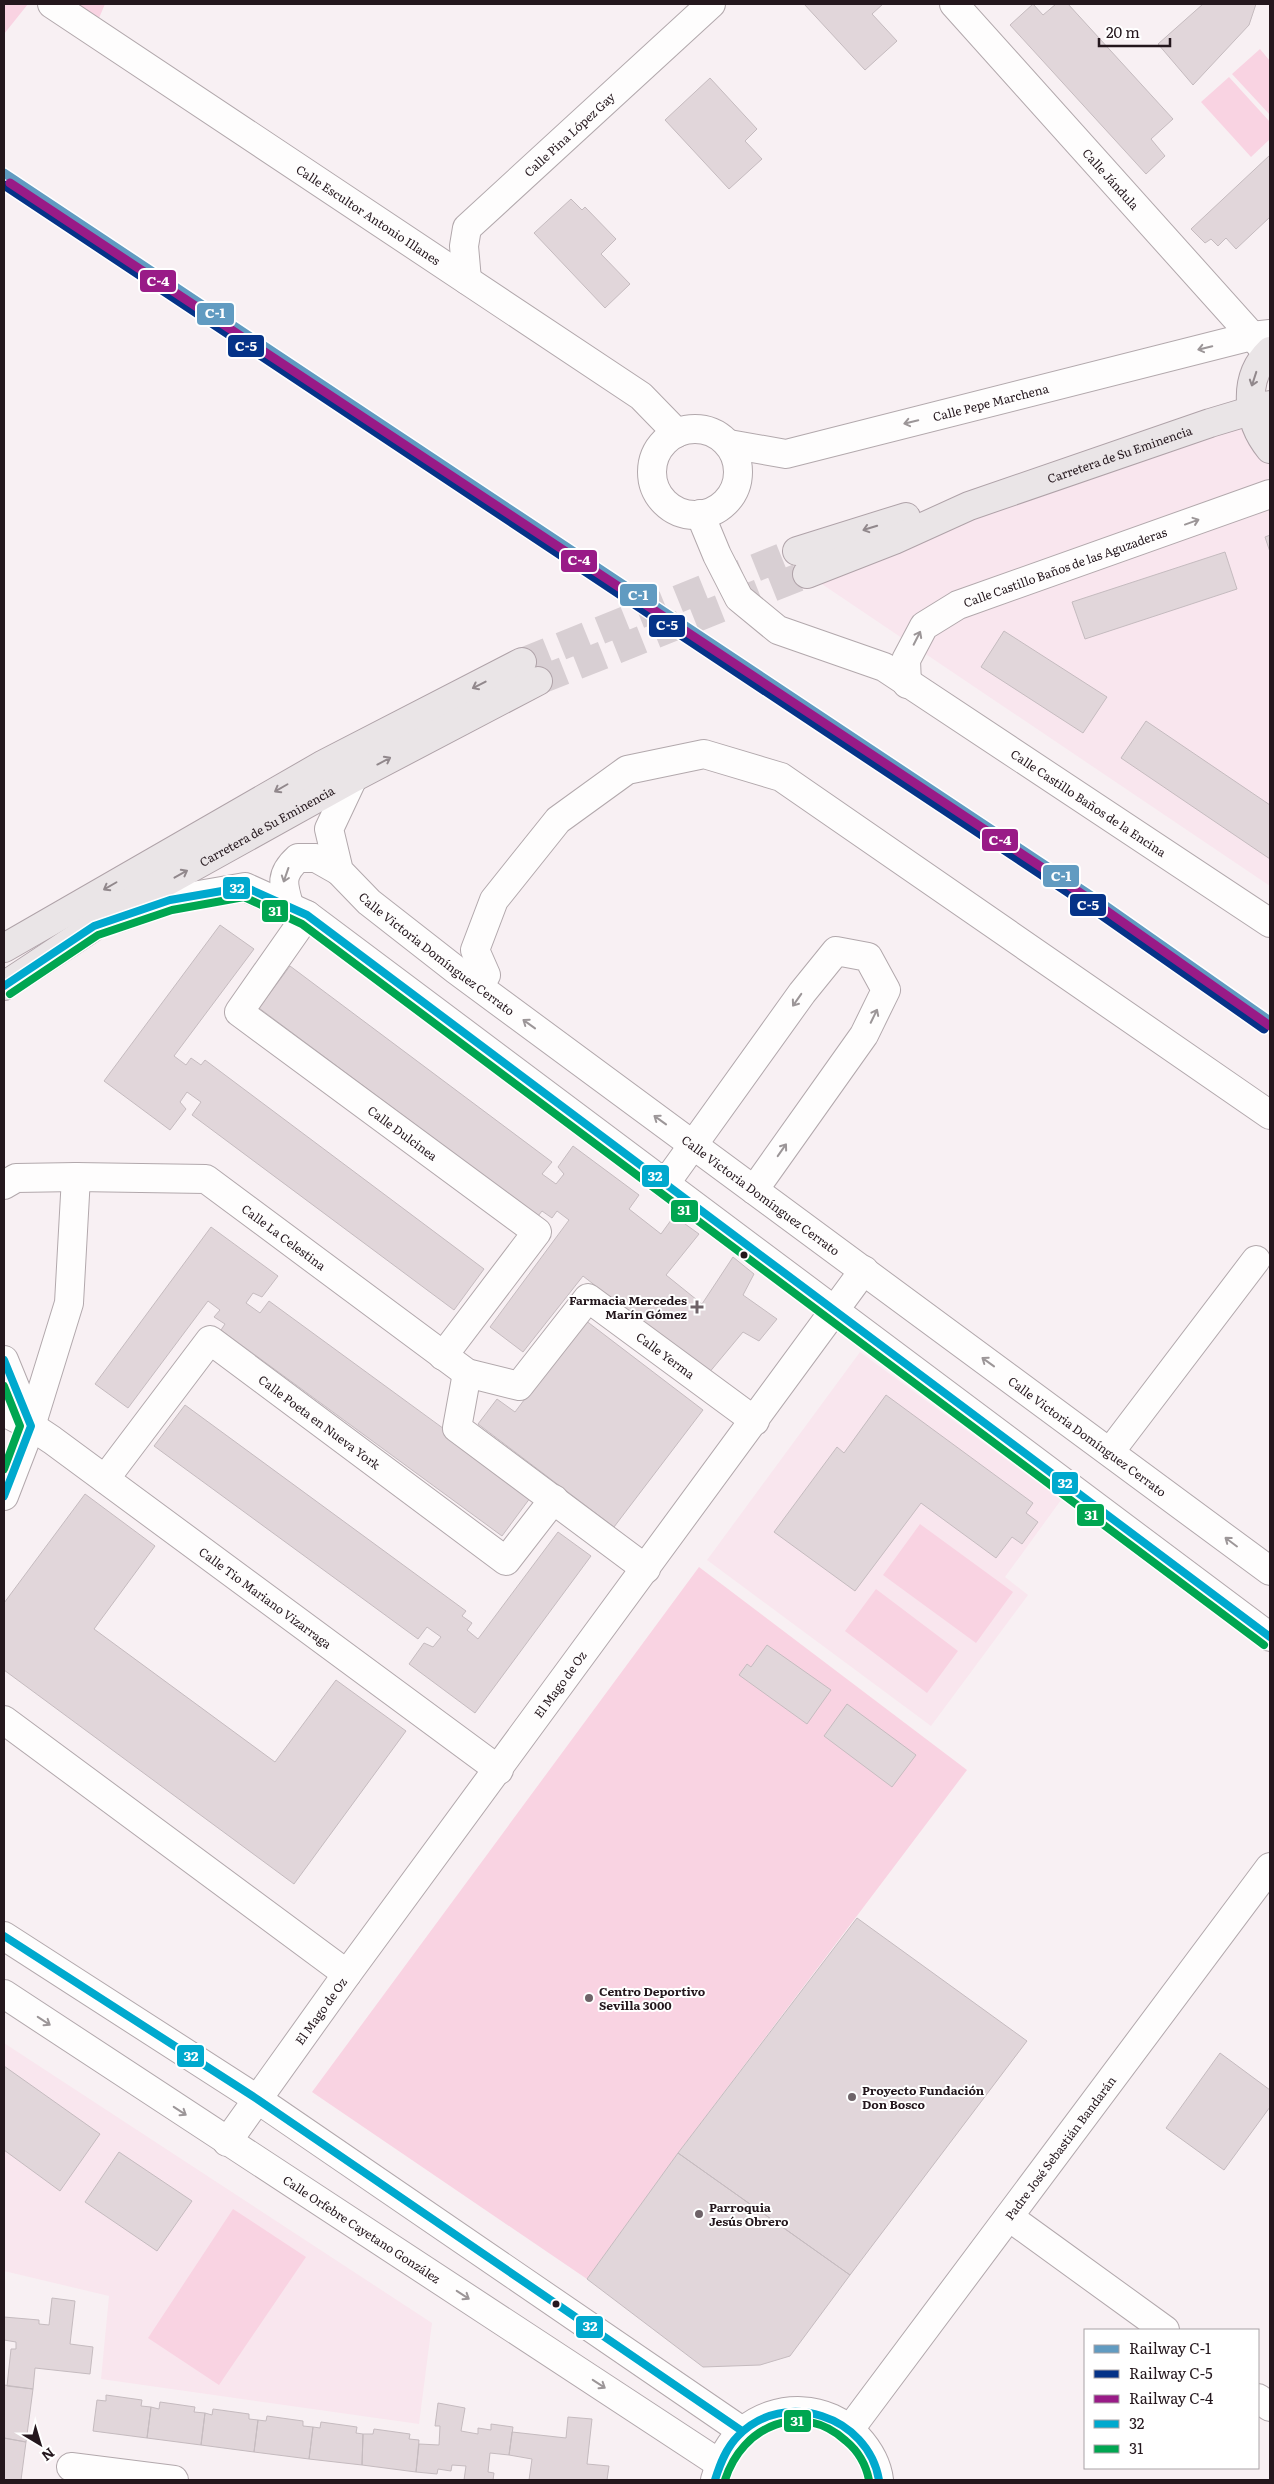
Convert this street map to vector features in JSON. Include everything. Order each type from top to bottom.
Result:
[{"type":"main road","points":[[1265,344],[1253,381],[1261,408],[1261,438],[1270,449]]},
{"type":"main road","name":"Carretera de Su Eminencia","points":[[802,563],[894,540],[969,506],[1261,408]]},
{"type":"main road","name":"Carretera de Su Eminencia","points":[[4,948],[324,764],[530,672],[353,778],[137,898],[4,986]]},
{"type":"street","name":"Calle Escultor Antonio Illanes","points":[[52,4],[641,396],[677,433]]},
{"type":"street","name":"Calle Pina López Gay","points":[[467,280],[464,246],[467,228],[711,4]]},
{"type":"street","name":"Calle Jándula","points":[[954,4],[1265,344]]},
{"type":"street","name":"Calle Pepe Marchena","points":[[729,444],[786,454],[1265,344]]},
{"type":"street","points":[[691,429],[705,430],[718,435],[729,444],[736,461],[737,484],[730,497],[720,507],[700,514],[680,512],[658,494],[653,480],[653,466],[657,452],[665,441],[677,433],[691,429]]},
{"type":"street","name":"Calle Castillo Baños de las Aguzaderas","points":[[907,684],[906,660],[924,626],[958,605],[1270,494]]},
{"type":"street","name":"Calle Castillo Baños de la Encina","points":[[700,514],[716,555],[739,598],[778,630],[884,667],[1270,923]]},
{"type":"street","points":[[486,975],[475,950],[494,900],[558,820],[627,770],[704,754],[781,777],[1270,1115]]},
{"type":"street","points":[[339,871],[329,829],[353,778]]},
{"type":"street","name":"Calle Victoria Domínguez Cerrato","points":[[299,912],[283,881],[289,866],[298,858],[316,858],[339,871],[370,902],[456,970],[1270,1571]]},
{"type":"street","points":[[94,926],[170,900],[246,887],[299,912],[1270,1637]]},
{"type":"street","name":"Calle Dulcinea","points":[[299,912],[240,1012],[537,1232],[443,1356]]},
{"type":"street","points":[[665,1184],[802,993],[836,951],[868,957],[886,990],[864,1035],[754,1190]]},
{"type":"street","points":[[4,1496],[32,1426],[69,1303],[76,1177]]},
{"type":"street","name":"Calle La Celestina","points":[[8,1178],[206,1179],[467,1373]]},
{"type":"street","points":[[1110,1452],[1256,1260]]},
{"type":"street","name":"El Mago de Oz","points":[[227,2142],[347,1974],[499,1770],[864,1270]]},
{"type":"street","name":"Calle Yerma","points":[[467,1373],[519,1386],[588,1298],[755,1421]]},
{"type":"street","name":"Calle Poeta en Nueva York","points":[[105,1479],[210,1340],[506,1561],[554,1499]]},
{"type":"street","points":[[4,1360],[32,1426]]},
{"type":"street","points":[[467,1373],[457,1428],[646,1568]]},
{"type":"street","name":"Calle Tio Mariano Vizarraga","points":[[4,1412],[32,1426],[499,1770]]},
{"type":"street","points":[[4,1720],[347,1974]]},
{"type":"street","name":"Padre José Sebastián Bandarán","points":[[850,2428],[1270,1867]]},
{"type":"street","points":[[4,1936],[257,2099],[742,2431]]},
{"type":"street","name":"Calle Orfebre Cayetano González","points":[[4,1994],[717,2472]]},
{"type":"street","points":[[1009,2217],[1164,2329]]},
{"type":"street","points":[[1259,2399],[1270,2407]]},
{"type":"street","points":[[717,2472],[729,2446],[742,2431],[768,2416],[782,2412],[804,2411],[829,2416],[850,2428],[868,2448],[878,2472],[879,2480]]},
{"type":"street","points":[[71,2467],[174,2480]]},
{"type":"shaded area","points":[[4,4],[28,4],[4,34]]},
{"type":"shaded area","points":[[76,4],[105,4],[99,18]]},
{"type":"shaded area","points":[[1260,49],[1270,61],[1270,115],[1232,74]]},
{"type":"shaded area","points":[[1229,77],[1270,122],[1270,139],[1251,157],[1201,102]]},
{"type":"shaded area","points":[[1270,403],[1270,886],[807,574]]},
{"type":"shaded area","points":[[860,1352],[1061,1500],[1005,1577],[1028,1595],[931,1726],[707,1560]]},
{"type":"shaded area","points":[[920,1524],[1013,1592],[976,1643],[883,1575]]},
{"type":"shaded area","name":"Centro Deportivo Sevilla 3000","points":[[699,1567],[967,1770],[678,2153],[587,2279],[312,2092]]},
{"type":"shaded area","points":[[876,1589],[958,1651],[927,1693],[845,1631]]},
{"type":"shaded area","points":[[4,2043],[432,2323],[419,2424],[101,2379],[109,2296],[4,2271]]},
{"type":"shaded area","points":[[233,2209],[306,2257],[219,2385],[148,2338]]},
{"type":"building","points":[[804,4],[883,4],[872,14],[897,41],[865,70]]},
{"type":"building","points":[[1033,4],[1043,15],[1056,4],[1068,4],[1173,119],[1151,139],[1165,156],[1146,174],[1010,25]]},
{"type":"building","points":[[1203,4],[1256,4],[1249,25],[1193,85],[1158,44]]},
{"type":"building","points":[[710,78],[757,129],[745,141],[762,159],[729,189],[665,120]]},
{"type":"building","points":[[1270,155],[1270,217],[1236,249],[1226,238],[1218,246],[1211,239],[1205,243],[1191,229]]},
{"type":"building","points":[[571,199],[582,210],[585,207],[616,239],[601,254],[630,284],[605,308],[534,233]]},
{"type":"building","points":[[1270,535],[1270,552],[1265,537]]},
{"type":"building","points":[[1225,552],[1237,589],[1085,639],[1072,602]]},
{"type":"building","points":[[1004,631],[1107,697],[1083,733],[981,667]]},
{"type":"building","points":[[1146,721],[1270,805],[1270,859],[1121,758]]},
{"type":"building","points":[[220,925],[254,949],[174,1056],[186,1065],[191,1058],[201,1065],[205,1060],[484,1269],[454,1310],[192,1115],[201,1102],[187,1092],[180,1102],[186,1109],[170,1130],[104,1081]]},
{"type":"building","points":[[290,966],[552,1162],[542,1174],[556,1184],[564,1174],[558,1167],[573,1146],[639,1195],[629,1209],[661,1234],[674,1216],[699,1234],[666,1275],[702,1304],[733,1257],[754,1274],[743,1295],[777,1319],[759,1341],[743,1332],[708,1374],[583,1276],[523,1352],[490,1327],[569,1220],[557,1211],[552,1218],[542,1211],[538,1216],[259,1008]]},
{"type":"building","points":[[211,1227],[278,1276],[262,1297],[253,1293],[246,1303],[260,1313],[269,1301],[533,1494],[502,1536],[221,1330],[225,1324],[214,1317],[220,1310],[208,1301],[128,1408],[95,1384]]},
{"type":"building","points":[[585,1320],[703,1410],[614,1527],[478,1424],[497,1399],[515,1412]]},
{"type":"building","points":[[886,1395],[1033,1503],[1026,1513],[1038,1522],[1022,1544],[1012,1537],[996,1558],[921,1503],[855,1591],[774,1532],[837,1447],[844,1453]]},
{"type":"building","points":[[185,1405],[466,1611],[462,1616],[472,1623],[467,1630],[478,1639],[558,1532],[591,1556],[475,1713],[409,1664],[424,1643],[433,1647],[441,1637],[427,1627],[418,1639],[154,1446]]},
{"type":"building","points":[[85,1494],[155,1546],[94,1629],[275,1762],[336,1680],[406,1731],[294,1884],[4,1670],[4,1603]]},
{"type":"building","points":[[767,1645],[831,1690],[807,1724],[739,1675],[747,1664],[751,1667]]},
{"type":"building","points":[[847,1704],[916,1755],[892,1787],[824,1736]]},
{"type":"building","name":"Proyecto Fundación Don Bosco","points":[[857,1918],[1027,2041],[850,2275],[678,2153]]},
{"type":"building","points":[[1220,2053],[1270,2090],[1270,2107],[1224,2170],[1166,2128]]},
{"type":"building","points":[[4,2066],[100,2134],[60,2191],[4,2150]]},
{"type":"building","points":[[119,2152],[192,2201],[157,2251],[85,2202]]},
{"type":"building","name":"Parroquia Jesús Obrero","points":[[678,2153],[850,2275],[790,2356],[760,2365],[703,2367],[587,2279]]},
{"type":"building","points":[[52,2298],[75,2301],[70,2344],[93,2347],[90,2374],[35,2368],[33,2389],[7,2386],[11,2349],[16,2349],[16,2342],[4,2340],[4,2317],[39,2320],[39,2324],[49,2325]]},
{"type":"building","points":[[4,2385],[33,2389],[26,2442],[4,2438]]},
{"type":"building","points":[[106,2395],[142,2400],[141,2406],[151,2407],[147,2438],[93,2431],[97,2400],[106,2401]]},
{"type":"building","points":[[160,2402],[195,2407],[194,2412],[205,2413],[201,2445],[147,2438],[151,2407],[159,2409]]},
{"type":"building","points":[[438,2403],[465,2408],[461,2431],[478,2434],[478,2428],[491,2430],[491,2424],[513,2427],[509,2455],[490,2453],[488,2472],[494,2473],[493,2480],[464,2480],[466,2466],[452,2465],[451,2471],[438,2469],[437,2474],[416,2472],[419,2444],[439,2445],[440,2426],[435,2426]]},
{"type":"building","points":[[213,2409],[249,2414],[249,2419],[258,2420],[254,2452],[201,2445],[205,2413],[212,2415]]},
{"type":"building","points":[[267,2416],[303,2421],[303,2426],[313,2427],[309,2459],[254,2452],[258,2420],[266,2421]]},
{"type":"building","points":[[568,2417],[592,2419],[587,2464],[609,2466],[607,2480],[529,2480],[532,2459],[509,2455],[512,2432],[566,2438]]},
{"type":"building","points":[[321,2422],[357,2427],[356,2433],[363,2434],[362,2465],[309,2459],[313,2427],[320,2428]]},
{"type":"building","points":[[374,2429],[410,2434],[409,2439],[419,2440],[416,2472],[362,2465],[363,2434],[373,2434]]},
{"type":"building","points":[[4,2438],[26,2442],[21,2480],[4,2480]]},
{"type":"tunnel","points":[[522,662],[797,551]]},
{"type":"tunnel","points":[[538,681],[807,574]]},
{"type":"rail line","name":"C-1","points":[[4,173],[1093,897],[1270,1021]]},
{"type":"rail line","name":"C-4","points":[[10,183],[1091,900],[1270,1026]]},
{"type":"rail line","name":"C-5","points":[[4,185],[1087,905],[1264,1029]]},
{"type":"transit line","name":"32","points":[[4,986],[94,926],[170,900],[245,887],[307,915],[1270,1637]]},
{"type":"transit line","name":"31","points":[[10,994],[98,935],[172,910],[244,897],[302,924],[1264,1645]]},
{"type":"transit line","name":"32","points":[[4,1360],[31,1426],[4,1496]]},
{"type":"transit line","name":"31","points":[[4,1386],[20,1426],[4,1469]]},
{"type":"transit line","name":"32","points":[[4,1936],[257,2099],[742,2431]]},
{"type":"transit line","name":"32","points":[[715,2480],[724,2456],[738,2436],[757,2421],[778,2414],[800,2412],[822,2416],[842,2425],[859,2439],[872,2458],[879,2480]]},
{"type":"transit line","name":"31","points":[[725,2480],[733,2461],[745,2445],[759,2433],[775,2425],[792,2421],[810,2422],[829,2429],[846,2441],[861,2459],[869,2480]]},
{"type":"place","name":"Farmacia Mercedes Marín Gómez","points":[[697,1307]]},
{"type":"place","name":"Centro Deportivo Sevilla 3000","points":[[589,1998]]},
{"type":"place","name":"Proyecto Fundación Don Bosco","points":[[852,2097]]},
{"type":"place","name":"Parroquia Jesús Obrero","points":[[699,2214]]}]
